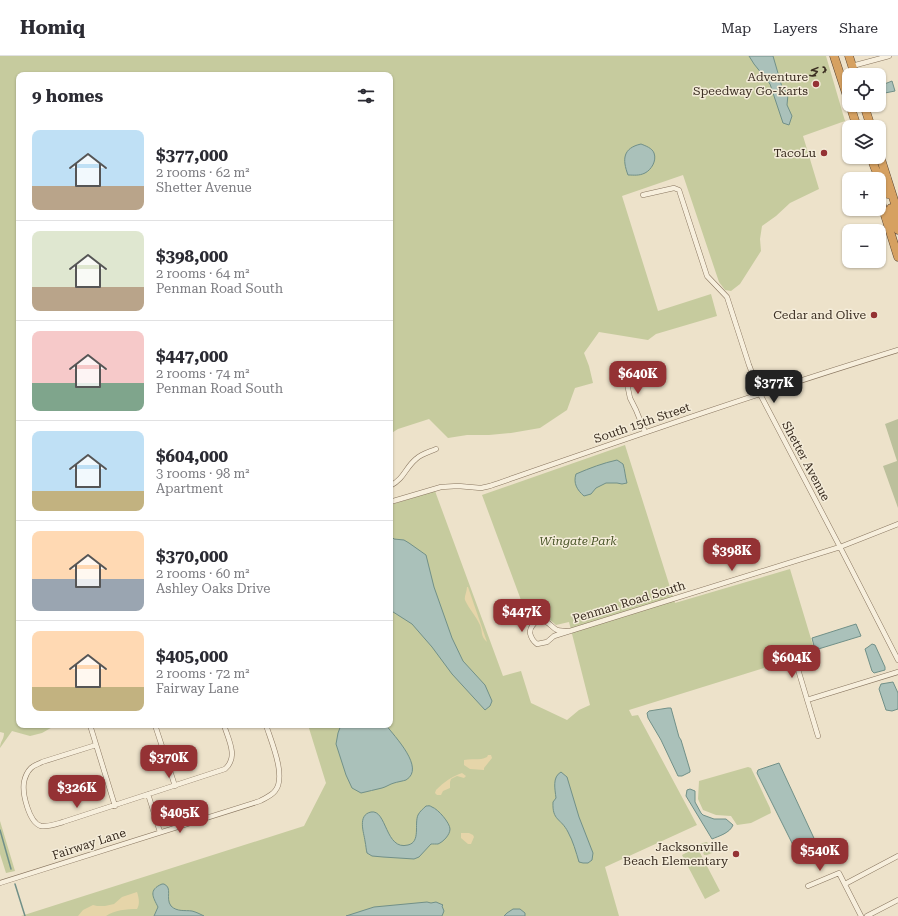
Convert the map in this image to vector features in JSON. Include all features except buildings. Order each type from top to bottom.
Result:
[{"type":"highway","points":[[834,56],[842,81]]},
{"type":"highway","points":[[849,56],[852,66]]},
{"type":"highway","points":[[874,164],[878,174],[887,178]]},
{"type":"highway","points":[[883,164],[898,213]]},
{"type":"highway","points":[[886,190],[898,230]]},
{"type":"highway","points":[[886,216],[896,245],[898,258]]},
{"type":"street","points":[[852,66],[889,56]]},
{"type":"street","name":"Shetter Avenue","points":[[643,195],[674,188],[679,190],[707,276],[727,297],[760,394],[898,660]]},
{"type":"street","name":"South 15th Street","points":[[393,501],[441,487],[458,486],[481,488],[490,486],[645,432],[898,350]]},
{"type":"street","points":[[622,367],[624,369],[630,398],[645,432]]},
{"type":"street","points":[[393,484],[402,477],[417,458],[422,454],[436,449]]},
{"type":"street","name":"Penman Road South","points":[[570,631],[559,630],[552,627],[549,623],[540,620],[532,626],[530,631],[531,638],[537,644],[547,642],[554,636],[840,547],[898,524]]},
{"type":"street","points":[[550,640],[553,635],[552,627]]},
{"type":"street","points":[[797,666],[818,736]]},
{"type":"street","points":[[807,700],[898,672]]},
{"type":"street","points":[[91,728],[115,806]]},
{"type":"street","points":[[156,728],[175,786]]},
{"type":"street","points":[[96,745],[34,765],[30,768],[24,781],[24,788],[26,802],[36,824],[48,826],[115,806],[225,769],[231,762],[232,750],[225,728]]},
{"type":"street","name":"Fairway Lane","points":[[0,883],[260,801],[270,796],[276,790],[280,782],[280,770],[267,728]]},
{"type":"street","points":[[148,794],[160,832]]},
{"type":"street","points":[[845,884],[898,856]]},
{"type":"street","points":[[808,886],[839,873],[861,916]]},
{"type":"street","points":[[867,916],[898,900]]},
{"type":"green space","points":[[0,56],[826,56],[845,120],[803,136],[819,189],[790,203],[762,226],[760,239],[761,251],[740,284],[731,291],[725,290],[719,282],[683,175],[622,196],[658,311],[711,294],[717,316],[656,334],[648,340],[599,332],[584,353],[593,383],[575,388],[567,410],[540,428],[511,433],[467,435],[448,438],[429,419],[398,429],[393,432],[393,72],[16,72],[16,728],[51,728],[42,733],[30,736],[12,731],[0,748],[4,733],[0,732]]},
{"type":"green space","points":[[898,419],[898,508],[883,466],[897,461],[885,424]]},
{"type":"green space","name":"Wingate Park","points":[[625,445],[675,603],[790,569],[815,652],[629,710],[632,716],[638,715],[697,825],[605,867],[619,916],[21,916],[304,826],[326,783],[309,728],[393,728],[393,504],[435,491],[503,676],[521,671],[531,703],[567,720],[579,710],[590,705],[569,622],[556,625],[543,616],[528,619],[482,495]]},
{"type":"green space","points":[[748,767],[751,768],[771,813],[751,823],[737,825],[731,816],[716,815],[703,810],[698,799],[699,781]]},
{"type":"green space","points":[[0,821],[15,871],[6,873],[0,854]]},
{"type":"green space","points":[[707,842],[713,851],[712,853],[704,855],[700,844]]},
{"type":"green space","points":[[697,847],[720,891],[705,899],[682,855]]},
{"type":"sand","points":[[467,587],[487,642],[482,636],[481,627],[465,600]]},
{"type":"sand","points":[[488,755],[491,755],[492,758],[484,770],[470,769],[464,765],[464,760],[481,759],[487,757]]},
{"type":"sand","points":[[462,773],[466,776],[464,778],[457,776],[451,779],[450,788],[443,791],[441,795],[437,795],[435,793],[436,790],[445,782]]},
{"type":"sand","points":[[461,833],[469,833],[473,835],[474,837],[471,844],[468,844],[461,838]]},
{"type":"sand","points":[[137,892],[139,905],[137,909],[117,911],[106,916],[78,916],[83,910],[93,905],[105,906],[114,904],[122,897]]},
{"type":"water","points":[[749,56],[773,56],[782,87],[788,94],[787,105],[792,116],[789,125],[783,123],[770,84]]},
{"type":"water","points":[[892,81],[895,91],[886,93],[886,83]]},
{"type":"water","points":[[641,144],[649,147],[653,151],[655,159],[653,165],[643,174],[628,175],[625,164],[627,151]]},
{"type":"water","points":[[617,460],[623,464],[627,483],[606,483],[596,488],[591,494],[584,496],[579,491],[575,483],[576,474]]},
{"type":"water","points":[[393,538],[404,540],[426,555],[434,587],[452,638],[463,661],[485,685],[492,701],[490,706],[485,710],[452,674],[432,647],[412,624],[393,612]]},
{"type":"water","points":[[856,624],[861,636],[815,650],[812,638]]},
{"type":"water","points":[[872,644],[875,645],[885,667],[885,670],[874,673],[865,649]]},
{"type":"water","points":[[893,682],[898,693],[898,709],[892,711],[886,710],[879,689],[881,684]]},
{"type":"water","points":[[671,708],[690,770],[690,772],[682,776],[678,776],[661,740],[648,718],[647,713],[649,711]]},
{"type":"water","points":[[340,728],[388,728],[411,760],[411,775],[406,780],[361,793],[352,788],[336,744]]},
{"type":"water","points":[[779,763],[819,849],[817,853],[803,860],[800,859],[757,773],[758,770]]},
{"type":"water","points":[[561,772],[567,777],[579,817],[593,853],[592,860],[588,863],[579,862],[570,835],[554,813],[553,802],[556,798],[555,780]]},
{"type":"water","points":[[690,789],[695,791],[695,802],[703,815],[714,819],[726,819],[733,825],[732,828],[724,834],[712,839],[686,796],[687,790]]},
{"type":"water","points":[[426,806],[430,806],[437,810],[449,826],[449,834],[442,842],[438,844],[431,844],[419,857],[414,859],[372,856],[367,853],[362,825],[364,817],[367,814],[371,812],[376,813],[395,842],[400,845],[408,845],[412,843],[416,837],[418,815]]},
{"type":"water","points":[[162,884],[168,888],[169,903],[173,908],[196,912],[204,916],[154,916],[158,907],[153,897],[153,891]]},
{"type":"water","points":[[436,902],[443,905],[444,911],[442,916],[346,916],[374,907]]},
{"type":"water","points":[[513,909],[520,909],[525,913],[525,916],[504,916]]},
{"type":"waterway","points":[[0,830],[11,869]]},
{"type":"waterway","points":[[15,884],[25,916]]},
{"type":"railway","points":[[812,70],[809,73],[812,76],[814,75],[816,73],[818,71],[819,70],[820,68],[822,67],[824,67],[825,68],[825,72],[823,72],[819,72],[818,72],[816,71],[814,71],[812,70],[810,70],[809,71],[809,75],[811,76],[813,76],[815,76],[823,73],[825,71],[826,70],[824,67],[822,66],[812,70]]},
{"type":"place","name":"Adventure Speedway Go-Karts","points":[[816,84]]},
{"type":"place","name":"TacoLu","points":[[824,153]]},
{"type":"place","name":"Cedar and Olive","points":[[874,315]]},
{"type":"place","name":"Jacksonville Beach Elementary","points":[[736,854]]}]
